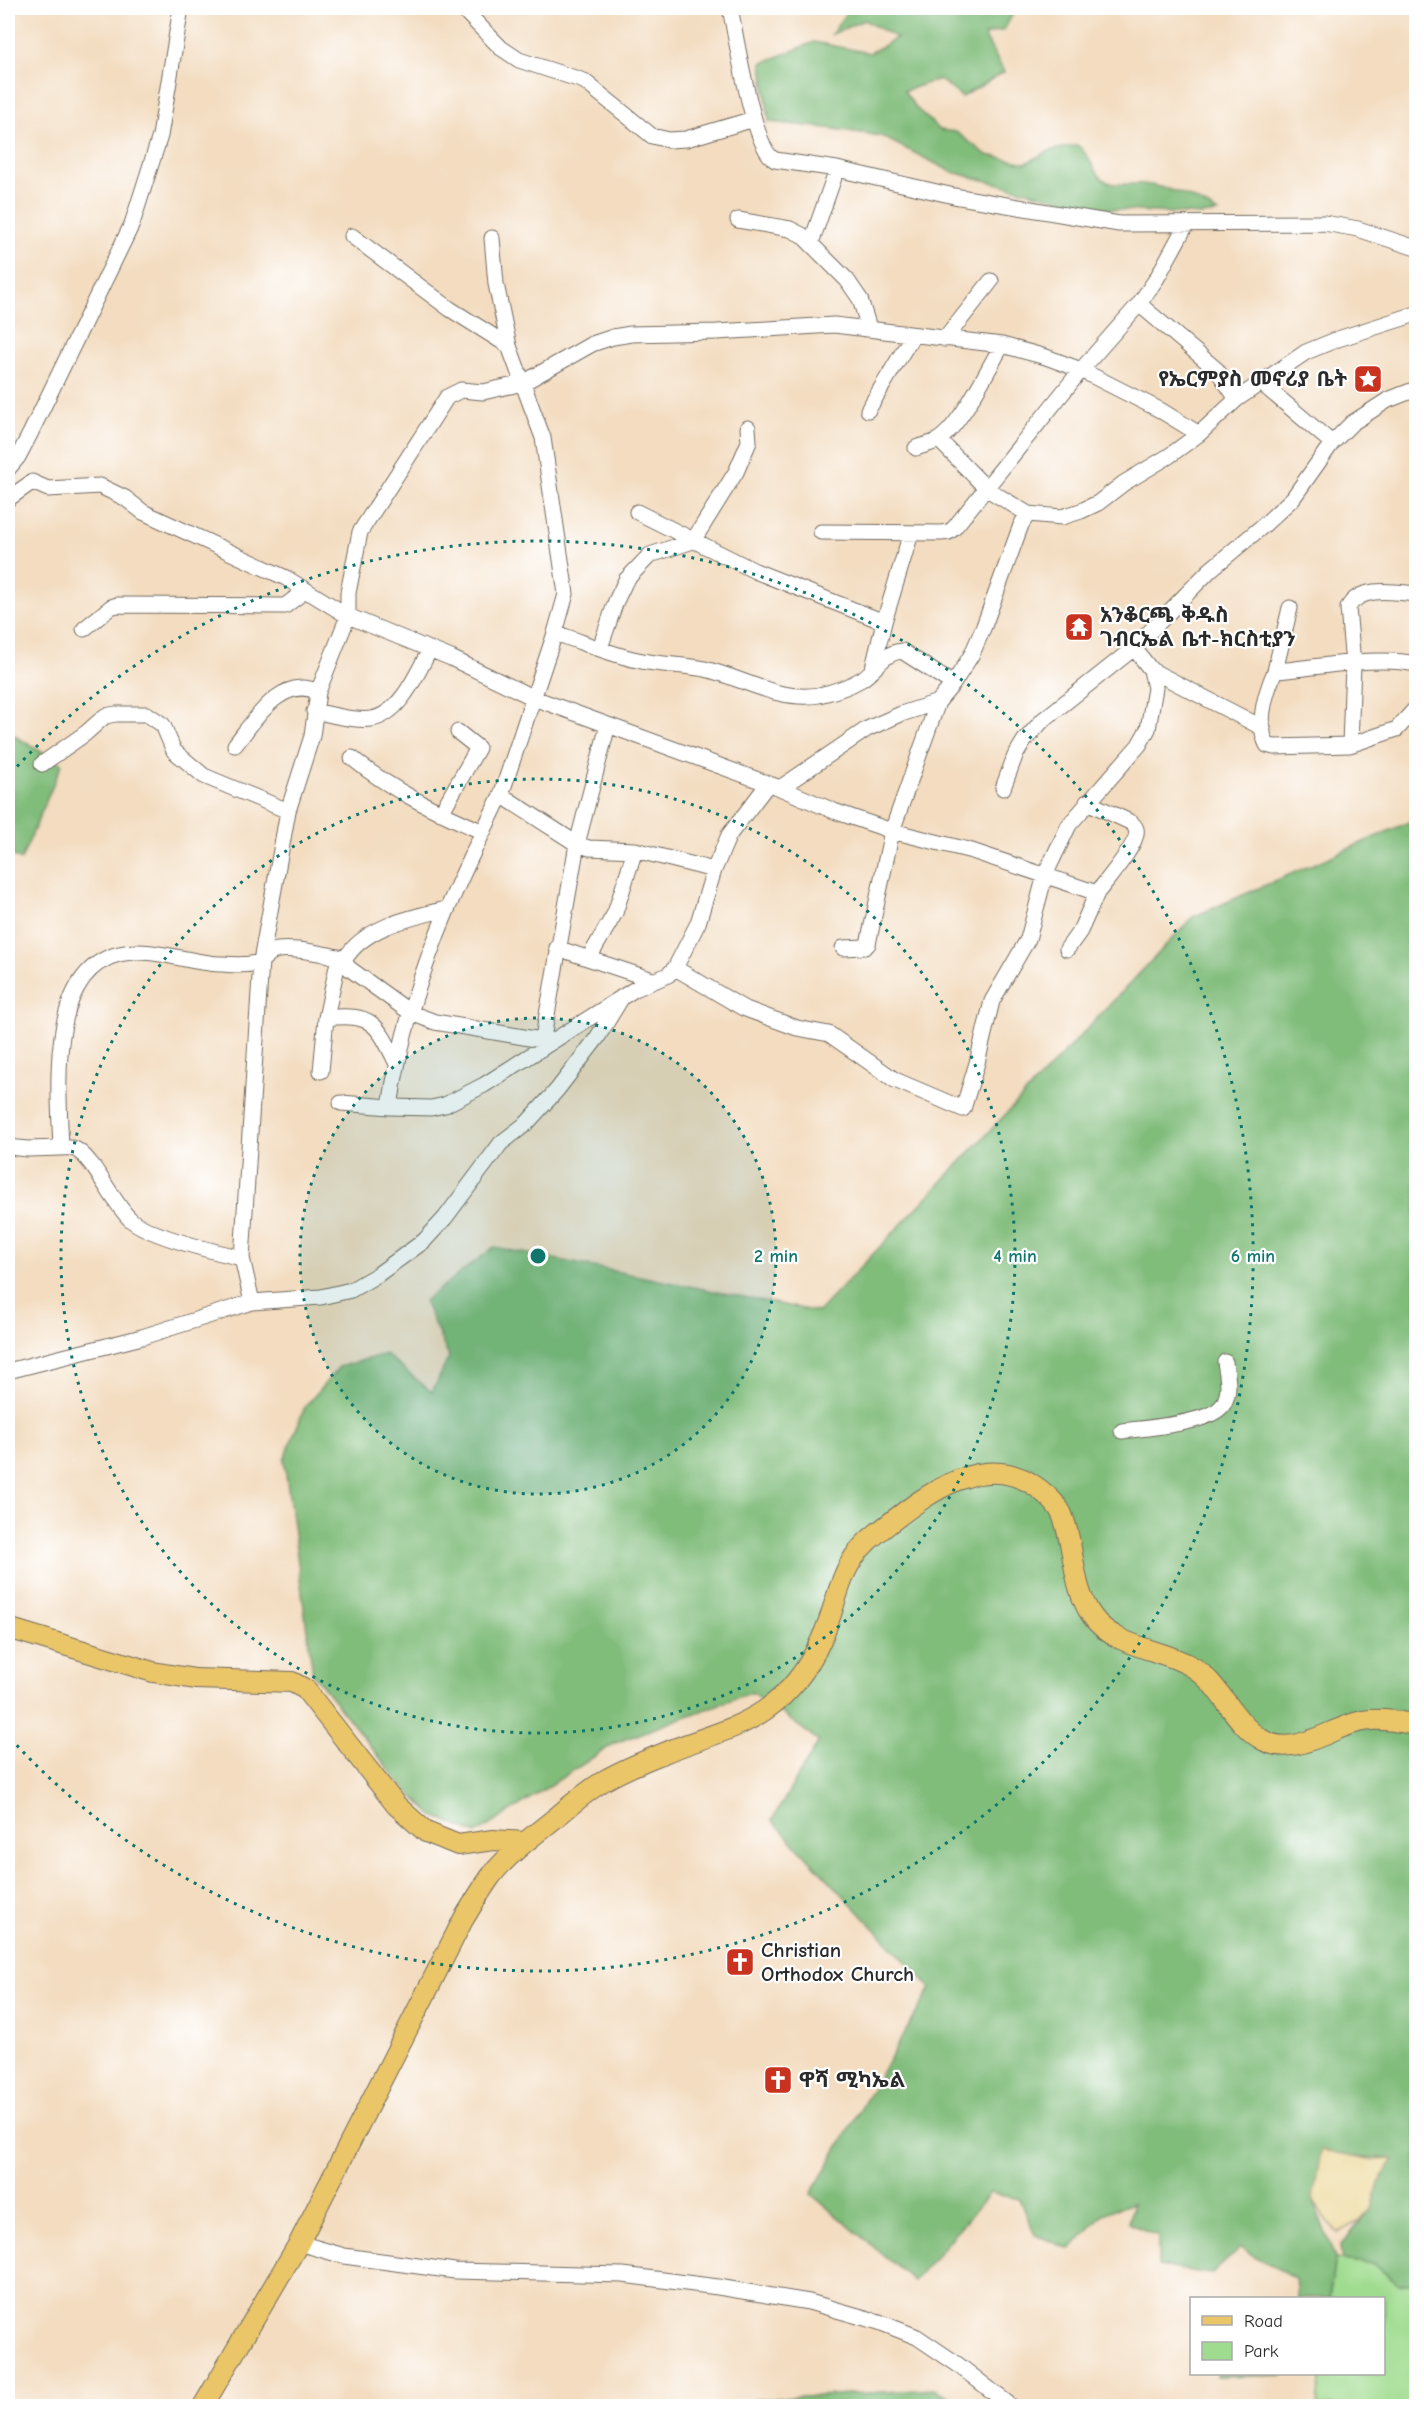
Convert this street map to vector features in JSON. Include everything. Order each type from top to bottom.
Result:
[{"type":"main road","points":[[203,2406],[298,2243],[463,1920],[493,1873],[526,1842],[603,1781],[670,1751],[743,1723],[767,1709],[794,1684],[823,1638],[840,1582],[848,1564],[875,1534],[946,1484],[979,1473],[1008,1474],[1024,1479],[1049,1497],[1062,1514],[1084,1600],[1090,1614],[1101,1627],[1117,1637],[1190,1665],[1208,1678],[1245,1724],[1261,1739],[1281,1747],[1304,1743],[1329,1731],[1371,1720],[1416,1725]]},
{"type":"main road","points":[[8,1628],[153,1672],[195,1679],[292,1683],[305,1689],[396,1805],[426,1832],[458,1845],[493,1840],[526,1842]]},
{"type":"street","points":[[8,469],[18,457],[35,424],[132,224],[160,136],[181,8]]},
{"type":"street","points":[[462,8],[501,48],[519,60],[585,81],[652,136],[669,140],[757,131]]},
{"type":"street","points":[[730,8],[757,131],[770,157],[775,160],[837,169],[954,196],[1119,224],[1324,223],[1358,230],[1416,248]]},
{"type":"street","points":[[811,243],[837,169]]},
{"type":"street","points":[[738,220],[790,229],[811,243],[847,280],[860,300],[869,328]]},
{"type":"street","points":[[821,532],[949,532],[964,518],[1081,370],[1139,304],[1162,270],[1186,225]]},
{"type":"street","points":[[352,236],[450,309],[509,346]]},
{"type":"street","points":[[390,1107],[396,1062],[446,909],[501,795],[566,594],[557,519],[543,438],[509,346],[496,284],[492,238]]},
{"type":"street","points":[[945,339],[991,281]]},
{"type":"street","points":[[1139,304],[1217,370],[1238,399]]},
{"type":"street","points":[[939,440],[987,489],[1028,513],[1062,517],[1098,503],[1199,434],[1260,382],[1306,352],[1338,339],[1416,314]]},
{"type":"street","points":[[252,1302],[242,1258],[261,961],[288,811],[312,736],[318,692],[348,616],[348,593],[360,532],[447,397],[461,390],[483,392],[523,383],[592,344],[613,337],[808,325],[869,328],[1002,345],[1046,357],[1081,370],[1160,410],[1199,434]]},
{"type":"street","points":[[868,410],[913,335]]},
{"type":"street","points":[[916,448],[939,440],[963,411],[1002,345]]},
{"type":"street","points":[[1260,382],[1332,443]]},
{"type":"street","points":[[1003,788],[1015,756],[1024,741],[1043,720],[1134,648],[1210,570],[1293,498],[1332,443],[1352,423],[1388,400],[1416,389]]},
{"type":"street","points":[[600,648],[626,580],[650,555],[693,541],[736,472],[750,435],[748,428]]},
{"type":"street","points":[[8,499],[32,482],[48,489],[100,486],[125,498],[143,512],[286,578],[348,616],[430,649],[534,698],[774,786],[834,811],[892,831],[972,851],[1097,893]]},
{"type":"street","points":[[637,512],[755,571],[885,622]]},
{"type":"street","points":[[843,948],[865,947],[868,944],[892,831],[938,702],[953,684],[972,654],[1021,525],[1028,513]]},
{"type":"street","points":[[873,668],[911,533]]},
{"type":"street","points":[[84,628],[117,605],[285,606],[306,590]]},
{"type":"street","points":[[1350,745],[1353,664],[1348,608],[1352,599],[1361,595],[1389,591],[1416,594]]},
{"type":"street","points":[[1290,608],[1275,671],[1263,704],[1263,738],[1267,745],[1274,747],[1350,745],[1397,729],[1416,708]]},
{"type":"street","points":[[555,633],[640,661],[705,669],[783,695],[823,694],[837,689],[863,678],[895,651],[902,651],[953,684]]},
{"type":"street","points":[[1134,648],[1151,670],[1263,728]]},
{"type":"street","points":[[314,711],[354,719],[383,716],[411,687],[430,649]]},
{"type":"street","points":[[1275,671],[1404,661],[1416,664]]},
{"type":"street","points":[[675,968],[743,1008],[798,1028],[830,1034],[895,1080],[963,1109],[992,1001],[1028,939],[1045,874],[1069,825],[1139,745],[1148,729],[1155,688],[1151,670]]},
{"type":"street","points":[[235,745],[276,698],[291,689],[302,687],[318,692]]},
{"type":"street","points":[[341,1103],[430,1108],[445,1105],[484,1085],[541,1044],[653,980],[668,975],[675,968],[698,923],[714,870],[729,836],[774,786],[867,729],[901,714],[938,702]]},
{"type":"street","points":[[42,764],[86,733],[105,716],[147,714],[163,724],[174,751],[204,776],[288,811]]},
{"type":"street","points":[[541,1044],[577,844],[608,724]]},
{"type":"street","points":[[441,813],[478,748],[458,732]]},
{"type":"street","points":[[352,758],[378,780],[483,832]]},
{"type":"street","points":[[501,795],[577,844],[589,848],[635,850],[714,870]]},
{"type":"street","points":[[1067,949],[1080,931],[1097,893],[1135,840],[1137,831],[1136,826],[1130,822],[1087,802]]},
{"type":"street","points":[[590,958],[615,913],[635,850]]},
{"type":"street","points":[[321,1071],[326,1018],[342,958],[387,926],[446,909]]},
{"type":"street","points":[[557,948],[653,980]]},
{"type":"street","points":[[61,1148],[58,1082],[65,1019],[74,991],[97,964],[118,954],[134,953],[212,964],[244,965],[261,961],[271,952],[278,950],[342,958]]},
{"type":"street","points":[[342,958],[350,969],[411,1013],[435,1022],[541,1044]]},
{"type":"street","points":[[8,1371],[142,1337],[252,1302],[321,1297],[351,1290],[377,1275],[424,1241],[463,1196],[501,1143],[527,1123],[557,1090],[597,1038],[622,997]]},
{"type":"street","points":[[326,1018],[357,1017],[370,1022],[383,1034],[396,1062]]},
{"type":"street","points":[[8,1147],[70,1148],[82,1155],[128,1218],[138,1226],[201,1248],[242,1258]]},
{"type":"street","points":[[1122,1431],[1169,1425],[1214,1414],[1223,1406],[1228,1391],[1225,1362]]},
{"type":"street","points":[[298,2243],[344,2256],[455,2271],[623,2275],[810,2302],[879,2322],[917,2337],[957,2364],[1011,2406]]},
{"type":"green space","points":[[849,8],[1016,8],[1004,30],[984,35],[1004,72],[962,97],[939,79],[904,91],[915,107],[940,130],[956,132],[987,155],[1026,163],[1049,151],[1077,145],[1086,154],[1099,175],[1110,183],[1143,184],[1163,188],[1191,198],[1218,213],[1201,215],[1094,208],[952,172],[881,136],[769,122],[762,63],[814,42],[870,53],[897,38],[864,20],[832,34]]},
{"type":"green space","points":[[8,732],[62,764],[21,860],[8,853]]},
{"type":"green space","points":[[1416,819],[1416,2283],[1399,2285],[1374,2264],[1342,2260],[1340,2246],[1372,2208],[1379,2183],[1393,2159],[1350,2156],[1313,2199],[1335,2259],[1329,2297],[1297,2297],[1295,2278],[1240,2248],[1212,2274],[1158,2266],[1158,2236],[1129,2223],[1133,2203],[1103,2214],[1070,2249],[1035,2235],[1019,2199],[990,2193],[914,2281],[811,2194],[931,1988],[772,1820],[819,1741],[752,1692],[615,1743],[476,1834],[432,1815],[400,1783],[313,1674],[284,1459],[305,1407],[339,1367],[385,1354],[432,1392],[449,1357],[424,1301],[494,1247],[818,1312],[1193,917]]},
{"type":"green space","points":[[1335,2259],[1374,2264],[1399,2285],[1416,2283],[1416,2406],[1317,2406],[1321,2375],[1385,2375],[1385,2297],[1329,2297]]},
{"type":"green space","points":[[1217,2375],[1282,2375],[1217,2377]]},
{"type":"green space","points":[[934,2389],[971,2406],[753,2406],[752,2400]]},
{"type":"sand","points":[[1321,2150],[1374,2160],[1394,2159],[1379,2183],[1372,2208],[1360,2221],[1338,2233],[1328,2223],[1313,2199]]},
{"type":"place","name":"የኤርምያስ መኖሪያ ቤት","points":[[1368,379]]},
{"type":"place","name":"አንቆርጫ ቅዱስ ገብርኤል ቤተ-ክርስቲያን","points":[[1079,627]]},
{"type":"place","name":"Christian Orthodox Church","points":[[740,1962]]},
{"type":"place","name":"ዋሻ ሚካኤል","points":[[778,2080]]}]
